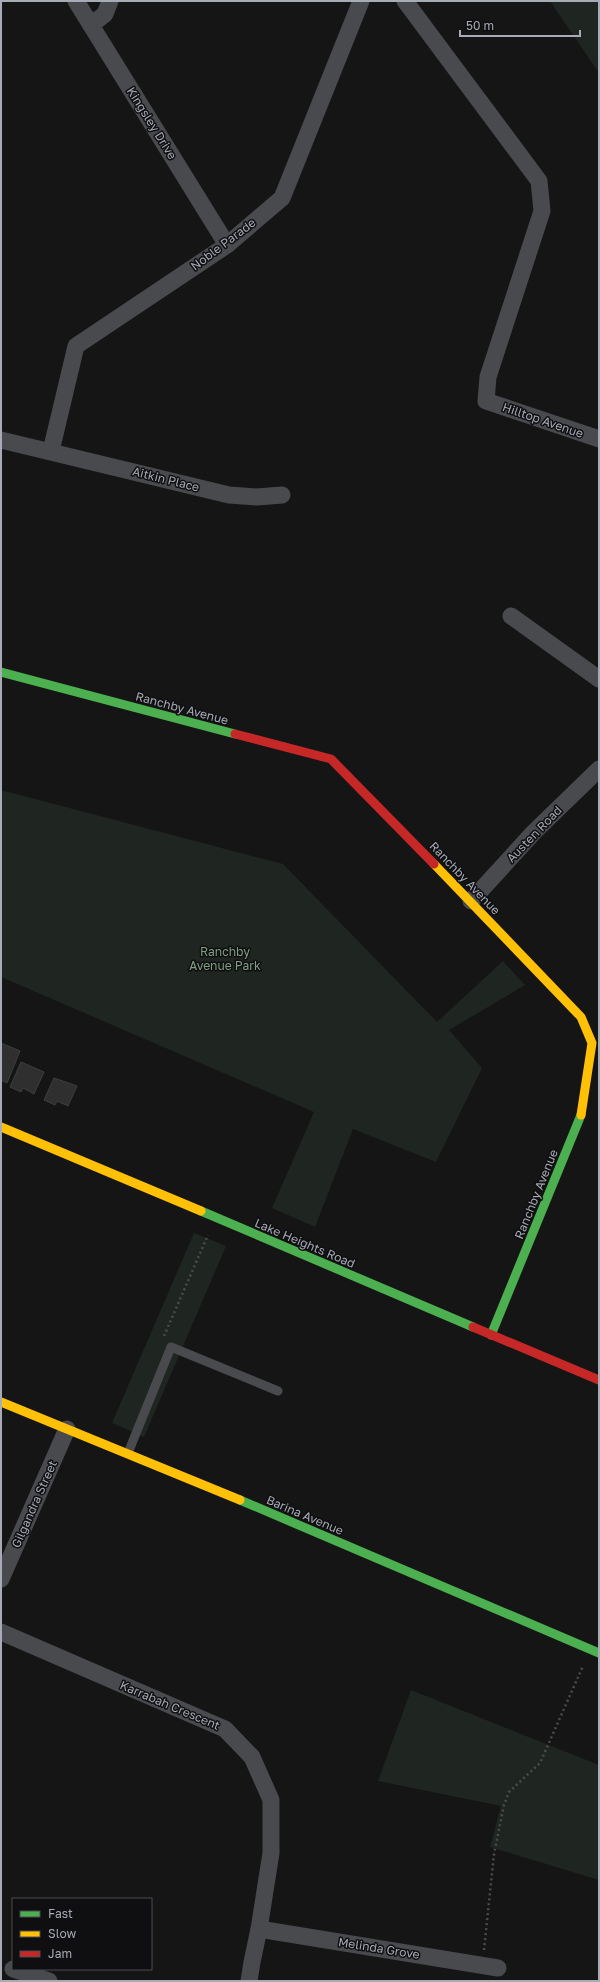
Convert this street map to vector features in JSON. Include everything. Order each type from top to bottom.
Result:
[{"type":"street","name":"Kingsley Drive","points":[[76,1],[226,245]]},
{"type":"street","points":[[91,25],[105,14],[110,1]]},
{"type":"street","name":"Noble Parade","points":[[51,451],[76,346],[226,245],[282,198],[361,1]]},
{"type":"street","name":"Hilltop Avenue","points":[[405,1],[539,181],[542,211],[488,378],[486,401],[599,439]]},
{"type":"street","name":"Aitkin Place","points":[[1,440],[229,495],[257,497],[282,495]]},
{"type":"street","points":[[512,616],[599,679]]},
{"type":"street","name":"Ranchby Avenue","points":[[1,672],[331,759],[471,901],[581,1017],[592,1043],[581,1116],[491,1335]]},
{"type":"street","name":"Austen Road","points":[[471,901],[534,832],[599,769]]},
{"type":"street","name":"Lake Heights Road","points":[[1,1127],[599,1380]]},
{"type":"street","name":"Barina Avenue","points":[[1,1402],[128,1453],[599,1653]]},
{"type":"street","name":"Gilgandra Street","points":[[1,1579],[67,1429]]},
{"type":"street","name":"Karrabah Crescent","points":[[1,1632],[225,1729],[252,1757],[271,1800],[271,1853],[249,1981]]},
{"type":"street","name":"Melinda Grove","points":[[259,1929],[490,1967]]},
{"type":"street","points":[[1,1965],[12,1969]]},
{"type":"street","points":[[16,1970],[49,1981]]},
{"type":"lane","points":[[128,1453],[171,1347],[278,1392]]},
{"type":"path","points":[[163,1340],[215,1218]]},
{"type":"path","points":[[490,1967],[494,1854],[504,1804],[509,1792],[540,1763],[590,1649]]},
{"type":"green space","points":[[550,1],[599,1],[599,73]]},
{"type":"green space","name":"Ranchby Avenue Park","points":[[1,790],[283,864],[437,1022],[503,961],[525,985],[449,1030],[482,1068],[436,1162],[353,1129],[315,1227],[272,1208],[314,1112],[1,977]]},
{"type":"green space","points":[[194,1233],[226,1246],[144,1437],[112,1423]]},
{"type":"green space","points":[[411,1690],[599,1765],[599,1880],[490,1847],[501,1806],[378,1781]]},
{"type":"building","points":[[1,1043],[20,1051],[7,1083],[1,1080]]},
{"type":"building","points":[[21,1062],[44,1072],[34,1094],[23,1088],[21,1092],[10,1087]]},
{"type":"building","points":[[54,1078],[77,1086],[68,1106],[57,1101],[55,1105],[44,1100]]},
{"type":"traffic: fast","points":[[1,672],[235,734]]},
{"type":"traffic: fast","points":[[491,1335],[581,1115]]},
{"type":"traffic: fast","points":[[201,1211],[473,1327]]},
{"type":"traffic: fast","points":[[240,1500],[599,1653]]},
{"type":"traffic: slow","points":[[434,864],[581,1017],[592,1043],[581,1115]]},
{"type":"traffic: slow","points":[[1,1127],[201,1211]]},
{"type":"traffic: slow","points":[[1,1402],[240,1500]]},
{"type":"traffic: jam","points":[[235,734],[331,759],[434,864]]},
{"type":"traffic: jam","points":[[473,1327],[599,1380]]}]
